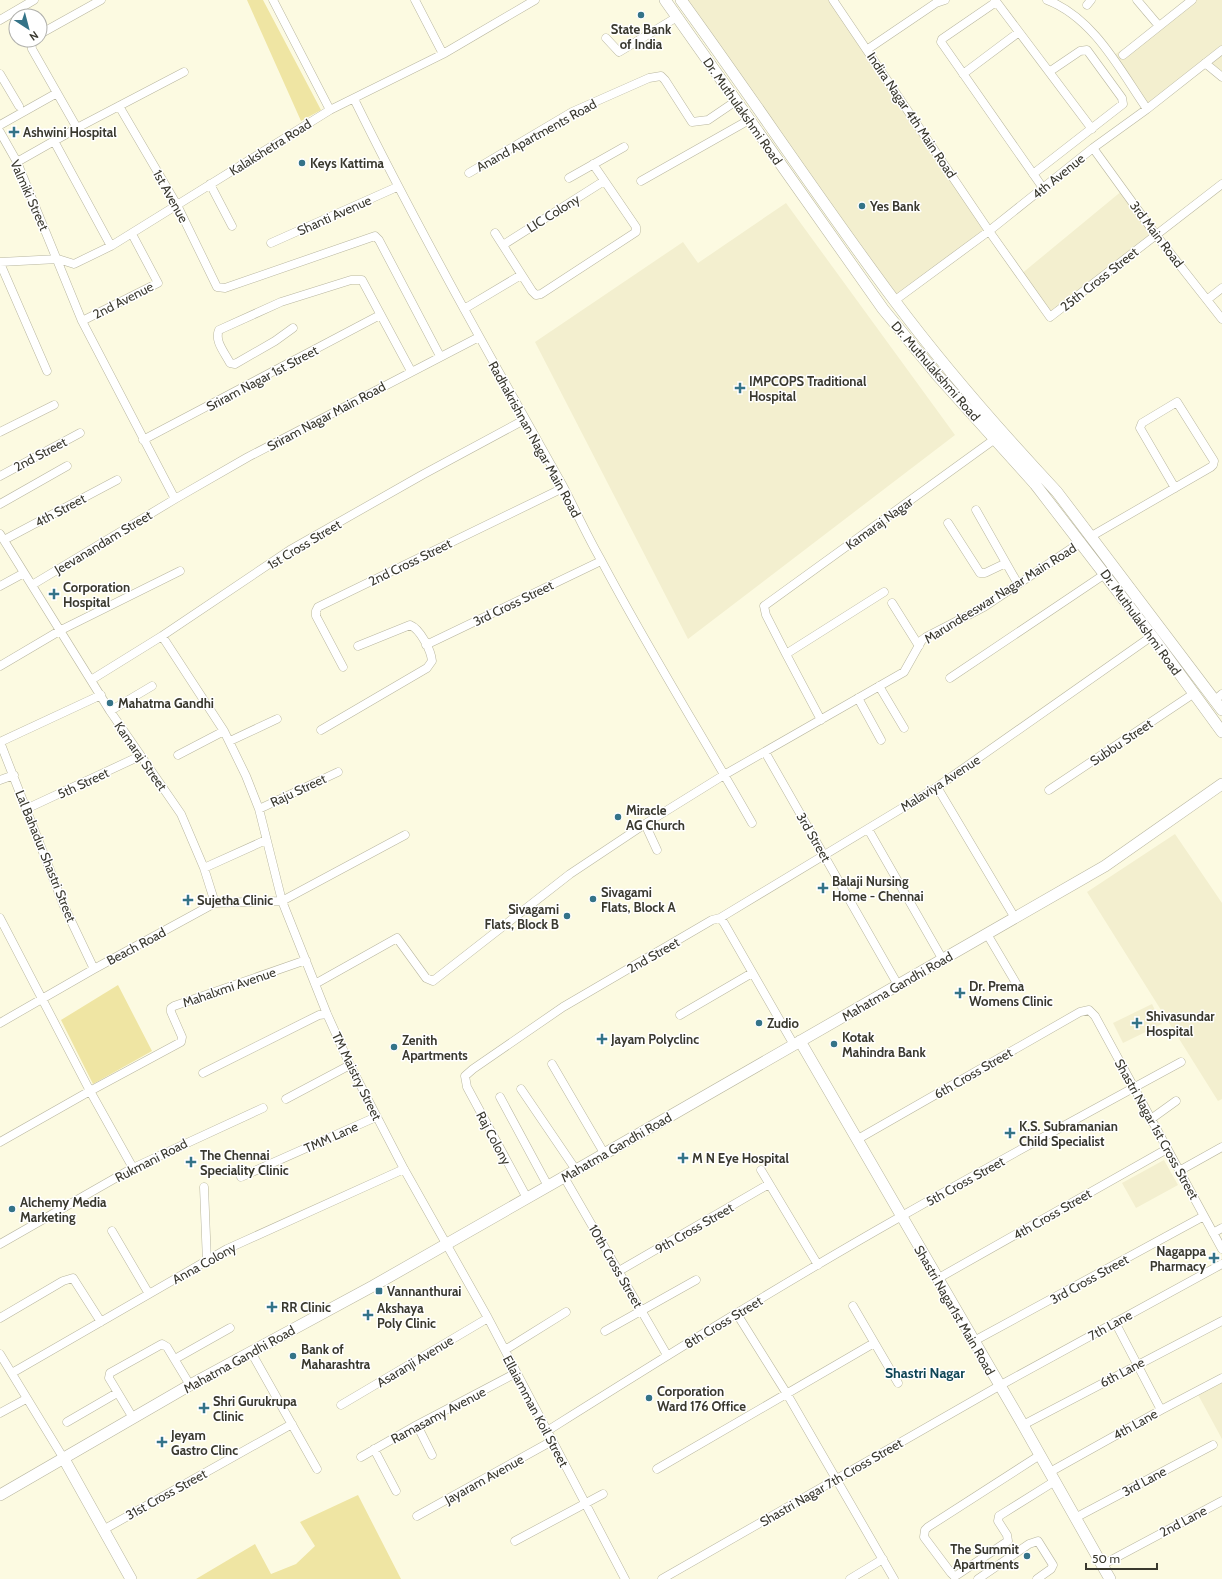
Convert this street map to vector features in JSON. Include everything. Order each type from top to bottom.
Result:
[{"type":"main road","name":"Dr. Muthulakshmi Road","points":[[665,0],[883,309],[937,375],[999,435]]},
{"type":"main road","name":"Dr. Muthulakshmi Road","points":[[681,0],[894,301],[999,435],[1032,473],[1057,492],[1105,574],[1222,732]]},
{"type":"main road","name":"Dr. Muthulakshmi Road","points":[[1086,540],[1218,698],[1222,710]]},
{"type":"main road","name":"Mahatma Gandhi Road","points":[[0,1495],[190,1385],[447,1244],[1105,866],[1222,784]]},
{"type":"main road","name":"Shastri Nagar1st Main Road","points":[[797,1043],[858,1139],[901,1217],[1023,1425],[1110,1579]]},
{"type":"main road","points":[[64,1459],[131,1579]]},
{"type":"street","points":[[0,20],[34,0]]},
{"type":"street","points":[[48,30],[101,0]]},
{"type":"street","points":[[273,0],[330,110]]},
{"type":"street","points":[[415,0],[443,54]]},
{"type":"street","name":"Kalakshetra Road","points":[[0,262],[58,259],[74,264],[111,246],[330,110],[443,54],[535,0]]},
{"type":"street","name":"Indira Nagar 4th Main Road","points":[[834,0],[989,231]]},
{"type":"street","points":[[868,49],[936,3],[945,0]]},
{"type":"street","points":[[1048,0],[1062,6],[1096,36],[1147,109]]},
{"type":"street","points":[[1137,0],[1159,26]]},
{"type":"street","points":[[1123,55],[1192,0]]},
{"type":"street","points":[[1043,188],[941,42],[942,39],[996,1],[1092,129]]},
{"type":"street","points":[[606,38],[616,52],[623,51],[677,17]]},
{"type":"street","points":[[963,74],[1019,32]]},
{"type":"street","points":[[32,48],[76,128]]},
{"type":"street","points":[[1033,174],[1122,107],[1124,101],[1089,52],[1083,50],[1080,51],[1049,72]]},
{"type":"street","name":"4th Avenue","points":[[894,301],[989,231],[1093,148],[1147,109],[1222,50]]},
{"type":"street","points":[[1205,63],[1222,77]]},
{"type":"street","points":[[17,162],[76,128],[184,72]]},
{"type":"street","points":[[0,74],[19,106]]},
{"type":"street","name":"Anand Apartments Road","points":[[469,173],[572,112],[649,78],[661,76],[665,80],[692,122],[708,120],[736,101]]},
{"type":"street","points":[[0,125],[57,93]]},
{"type":"street","name":"Radhakrishnan Nagar Main Road","points":[[354,99],[397,187],[524,420],[564,488],[601,561],[687,713],[752,823]]},
{"type":"street","name":"1st Avenue","points":[[118,106],[177,205],[215,285],[219,288],[225,288],[375,236],[379,240],[440,356]]},
{"type":"street","points":[[641,181],[749,120]]},
{"type":"street","name":"Valmiki Street","points":[[0,133],[17,162],[58,259],[82,321],[143,440]]},
{"type":"street","points":[[54,141],[111,246]]},
{"type":"street","points":[[569,178],[624,147]]},
{"type":"street","name":"3rd Main Road","points":[[1093,148],[1156,235],[1208,299],[1222,319]]},
{"type":"street","points":[[496,233],[532,291],[539,295],[636,232],[636,227],[594,164]]},
{"type":"street","name":"LIC Colony","points":[[503,245],[604,181]]},
{"type":"street","points":[[210,184],[232,226]]},
{"type":"street","points":[[1156,235],[1222,184]]},
{"type":"street","name":"Shanti Avenue","points":[[271,243],[397,187]]},
{"type":"street","name":"25th Cross Street","points":[[989,231],[1050,317],[1156,235]]},
{"type":"street","name":"2nd Avenue","points":[[82,321],[158,283],[132,234]]},
{"type":"street","points":[[0,262],[47,371]]},
{"type":"street","points":[[464,309],[521,275]]},
{"type":"street","points":[[293,328],[275,341],[235,364],[230,363],[217,335],[219,330],[281,302],[351,280],[362,280],[411,371]]},
{"type":"street","points":[[1208,299],[1222,288]]},
{"type":"street","name":"Sriram Nagar 1st Street","points":[[143,440],[380,315]]},
{"type":"street","name":"Sriram Nagar Main Road","points":[[175,499],[248,457],[479,337]]},
{"type":"street","name":"Marundeeswar Nagar Main Road","points":[[315,984],[397,938],[426,978],[431,981],[570,874],[645,824],[724,775],[904,672],[926,637],[984,606],[1086,540],[1175,488],[1214,463],[1177,402],[1142,423],[1140,428],[1175,488]]},
{"type":"street","points":[[0,432],[54,405]]},
{"type":"street","name":"1st Cross Street","points":[[91,680],[162,636],[290,550],[422,474],[524,420]]},
{"type":"street","name":"2nd Street","points":[[0,476],[80,433]]},
{"type":"street","name":"Kamaraj Nagar","points":[[786,654],[764,609],[767,604],[999,435]]},
{"type":"street","points":[[143,440],[175,499]]},
{"type":"street","points":[[0,504],[68,466]]},
{"type":"street","name":"4th Street","points":[[2,537],[117,480]]},
{"type":"street","name":"2nd Cross Street","points":[[343,667],[316,616],[318,607],[564,488]]},
{"type":"street","name":"Jeevanandam Street","points":[[32,585],[175,499]]},
{"type":"street","points":[[976,510],[1018,584]]},
{"type":"street","points":[[948,523],[980,573],[985,573],[1006,562]]},
{"type":"street","name":"Kamaraj Street","points":[[2,537],[110,711],[181,814],[204,868],[215,903]]},
{"type":"street","name":"3rd Cross Street","points":[[426,644],[601,561]]},
{"type":"street","points":[[0,666],[61,630],[180,571]]},
{"type":"street","points":[[0,586],[24,573]]},
{"type":"street","points":[[950,678],[1105,574]]},
{"type":"street","points":[[821,720],[786,654],[884,592]]},
{"type":"street","points":[[892,603],[919,646]]},
{"type":"street","points":[[321,730],[427,668],[432,661],[426,644],[415,628],[410,625],[358,646]]},
{"type":"street","name":"TM Maistry Street","points":[[162,636],[230,741],[259,809],[282,901],[327,1014],[376,1117],[447,1244]]},
{"type":"street","name":"Malaviya Avenue","points":[[720,918],[937,787],[1152,636]]},
{"type":"street","points":[[110,711],[152,686]]},
{"type":"street","points":[[880,686],[904,728]]},
{"type":"street","name":"Subbu Street","points":[[1050,790],[1193,694]]},
{"type":"street","points":[[0,742],[101,695]]},
{"type":"street","points":[[858,698],[881,740]]},
{"type":"street","points":[[230,741],[277,719]]},
{"type":"street","points":[[178,755],[224,731]]},
{"type":"street","name":"Lal Bahadur Shastri Street","points":[[0,742],[14,774],[64,906],[94,969]]},
{"type":"street","name":"3rd Street","points":[[766,752],[898,985]]},
{"type":"street","name":"5th Street","points":[[26,809],[140,756]]},
{"type":"street","name":"Raju Street","points":[[259,809],[338,772]]},
{"type":"street","points":[[0,780],[14,774]]},
{"type":"street","points":[[937,787],[1015,918]]},
{"type":"street","points":[[645,824],[657,850]]},
{"type":"street","points":[[868,828],[943,960]]},
{"type":"street","points":[[282,901],[405,835]]},
{"type":"street","points":[[204,868],[266,840]]},
{"type":"street","name":"Beach Road","points":[[0,1024],[94,969],[215,903],[282,901]]},
{"type":"street","points":[[0,918],[41,999],[133,1168]]},
{"type":"street","points":[[720,918],[752,973],[797,1043]]},
{"type":"street","name":"2nd Street","points":[[465,1076],[563,1007],[712,920],[720,918]]},
{"type":"street","points":[[987,934],[1016,983]]},
{"type":"street","name":"Mahalxmi Avenue","points":[[90,1091],[181,1042],[182,1037],[171,1012],[171,1008],[174,1006],[306,960]]},
{"type":"street","points":[[680,1015],[752,973]]},
{"type":"street","name":"Shastri Nagar 1st Cross Street","points":[[1090,1010],[1095,1016],[1222,1249]]},
{"type":"street","name":"6th Cross Street","points":[[858,1139],[1080,1012],[1090,1010]]},
{"type":"street","points":[[203,1073],[319,1016],[327,1014]]},
{"type":"street","name":"5th Cross Street","points":[[901,1217],[1181,1062]]},
{"type":"street","points":[[552,1064],[604,1153]]},
{"type":"street","points":[[286,1099],[350,1065]]},
{"type":"street","name":"Raj Colony","points":[[465,1076],[467,1087],[527,1198]]},
{"type":"street","points":[[521,1089],[576,1170]]},
{"type":"street","points":[[0,1142],[90,1091]]},
{"type":"street","points":[[500,1097],[548,1186]]},
{"type":"street","points":[[1151,1119],[1176,1102]]},
{"type":"street","name":"Rukmani Road","points":[[0,1244],[133,1168],[263,1108]]},
{"type":"street","name":"TMM Lane","points":[[241,1177],[376,1117]]},
{"type":"street","points":[[1179,1171],[1222,1148]]},
{"type":"street","name":"4th Cross Street","points":[[937,1279],[1167,1149]]},
{"type":"street","name":"Anna Colony","points":[[12,1373],[227,1249],[404,1169]]},
{"type":"street","points":[[761,1170],[818,1265]]},
{"type":"street","name":"10th Cross Street","points":[[564,1177],[667,1355]]},
{"type":"street","name":"9th Cross Street","points":[[619,1271],[769,1184]]},
{"type":"street","points":[[204,1187],[206,1262]]},
{"type":"street","name":"3rd Cross Street","points":[[974,1341],[1204,1216]]},
{"type":"street","name":"8th Cross Street","points":[[547,1431],[667,1355],[901,1217]]},
{"type":"street","points":[[1213,1233],[1222,1228]]},
{"type":"street","points":[[112,1231],[149,1294]]},
{"type":"street","name":"Ellaiamman Koil Street","points":[[447,1244],[488,1318],[516,1374],[625,1579]]},
{"type":"street","name":"7th Lane","points":[[999,1386],[1222,1264]]},
{"type":"street","points":[[0,1318],[63,1281],[73,1278],[101,1322]]},
{"type":"street","points":[[605,1331],[696,1280]]},
{"type":"street","points":[[853,1306],[898,1384]]},
{"type":"street","points":[[505,1350],[566,1312]]},
{"type":"street","points":[[737,1314],[787,1394],[894,1579]]},
{"type":"street","name":"Asaranji Avenue","points":[[341,1405],[488,1318]]},
{"type":"street","name":"6th Lane","points":[[1023,1425],[1137,1364],[1222,1321]]},
{"type":"street","points":[[1115,1322],[1161,1410]]},
{"type":"street","points":[[176,1359],[230,1328]]},
{"type":"street","points":[[657,1469],[874,1343]]},
{"type":"street","points":[[133,1418],[109,1378],[109,1374],[129,1362],[162,1344],[167,1347],[176,1359],[190,1385]]},
{"type":"street","points":[[251,1352],[317,1469]]},
{"type":"street","points":[[0,1354],[64,1459]]},
{"type":"street","name":"Ramasamy Avenue","points":[[360,1457],[417,1425],[516,1374]]},
{"type":"street","name":"4th Lane","points":[[1040,1455],[925,1530],[924,1537],[954,1576],[1008,1541],[1007,1535],[998,1521],[999,1516],[1052,1477],[1161,1410],[1222,1378]]},
{"type":"street","name":"Shastri Nagar 7th Cross Street","points":[[662,1579],[999,1386]]},
{"type":"street","points":[[67,1422],[117,1393]]},
{"type":"street","points":[[0,1413],[26,1398]]},
{"type":"street","name":"31st Cross Street","points":[[103,1530],[292,1424]]},
{"type":"street","points":[[417,1425],[432,1455]]},
{"type":"street","name":"Jayaram Avenue","points":[[417,1516],[552,1441]]},
{"type":"street","name":"3rd Lane","points":[[1075,1518],[1213,1445]]},
{"type":"street","points":[[374,1449],[396,1491]]},
{"type":"street","points":[[516,1541],[603,1494]]},
{"type":"street","name":"2nd Lane","points":[[1102,1565],[1222,1501]]},
{"type":"street","points":[[978,1579],[1029,1544],[1038,1541],[1053,1565],[1051,1569],[1037,1579]]},
{"type":"street","points":[[850,1579],[883,1560]]},
{"type":"shaded area","points":[[247,0],[263,0],[321,110],[301,121]]},
{"type":"shaded area","points":[[681,0],[832,0],[989,231],[894,301]]},
{"type":"shaded area","points":[[1196,0],[1222,0],[1222,50],[1147,109],[1111,57]]},
{"type":"shaded area","points":[[1222,55],[1222,75],[1210,64]]},
{"type":"shaded area","points":[[1123,190],[1156,235],[1050,317],[1020,275]]},
{"type":"shaded area","name":"IMPCOPS Traditional Hospital","points":[[786,203],[955,435],[688,639],[535,342],[683,242],[698,263]]},
{"type":"shaded area","points":[[1175,834],[1222,903],[1222,1099],[1218,1101],[1087,892]]},
{"type":"shaded area","points":[[118,985],[152,1051],[93,1084],[61,1020]]},
{"type":"shaded area","name":"Shivasundar Hospital","points":[[1152,1004],[1162,1024],[1123,1043],[1113,1023]]},
{"type":"shaded area","points":[[1164,1160],[1178,1185],[1136,1208],[1122,1183]]},
{"type":"shaded area","points":[[1222,1377],[1222,1439],[1196,1391]]},
{"type":"shaded area","points":[[358,1495],[401,1579],[196,1579],[255,1544],[271,1574],[296,1564],[315,1546],[300,1522]]},
{"type":"place","name":"State Bank of India","points":[[641,15]]},
{"type":"place","name":"Ashwini Hospital","points":[[14,132]]},
{"type":"place","name":"Keys Kattima","points":[[302,163]]},
{"type":"place","name":"Yes Bank","points":[[862,206]]},
{"type":"place","name":"IMPCOPS Traditional Hospital","points":[[740,388]]},
{"type":"place","name":"Corporation Hospital","points":[[54,594]]},
{"type":"place","name":"Mahatma Gandhi","points":[[110,703]]},
{"type":"place","name":"Miracle AG Church","points":[[618,817]]},
{"type":"place","name":"Balaji Nursing Home - Chennai","points":[[823,888]]},
{"type":"place","name":"Sivagami Flats, Block A","points":[[593,899]]},
{"type":"place","name":"Sujetha Clinic","points":[[188,900]]},
{"type":"place","name":"Sivagami Flats, Block B","points":[[567,916]]},
{"type":"place","name":"Dr. Prema Womens Clinic","points":[[960,993]]},
{"type":"place","name":"Zudio","points":[[759,1023]]},
{"type":"place","name":"Shivasundar Hospital","points":[[1137,1023]]},
{"type":"place","name":"Jayam Polyclinc","points":[[602,1039]]},
{"type":"place","name":"Kotak Mahindra Bank","points":[[834,1044]]},
{"type":"place","name":"Zenith Apartments","points":[[394,1047]]},
{"type":"place","name":"K.S. Subramanian Child Specialist","points":[[1010,1133]]},
{"type":"place","name":"M N Eye Hospital","points":[[683,1158]]},
{"type":"place","name":"The Chennai Speciality Clinic","points":[[191,1162]]},
{"type":"place","name":"Alchemy Media Marketing","points":[[12,1209]]},
{"type":"place","name":"Nagappa Pharmacy","points":[[1214,1258]]},
{"type":"place","name":"Vannanthurai","points":[[379,1291]]},
{"type":"place","name":"RR Clinic","points":[[272,1307]]},
{"type":"place","name":"Akshaya Poly Clinic","points":[[368,1315]]},
{"type":"place","name":"Bank of Maharashtra","points":[[293,1356]]},
{"type":"place","name":"Corporation Ward 176 Office","points":[[649,1398]]},
{"type":"place","name":"Shri Gurukrupa Clinic","points":[[204,1408]]},
{"type":"place","name":"Jeyam Gastro Clinc","points":[[162,1442]]},
{"type":"place","name":"The Summit Apartments","points":[[1027,1556]]},
{"type":"district","name":"Shastri Nagar","points":[[925,1373]]}]
